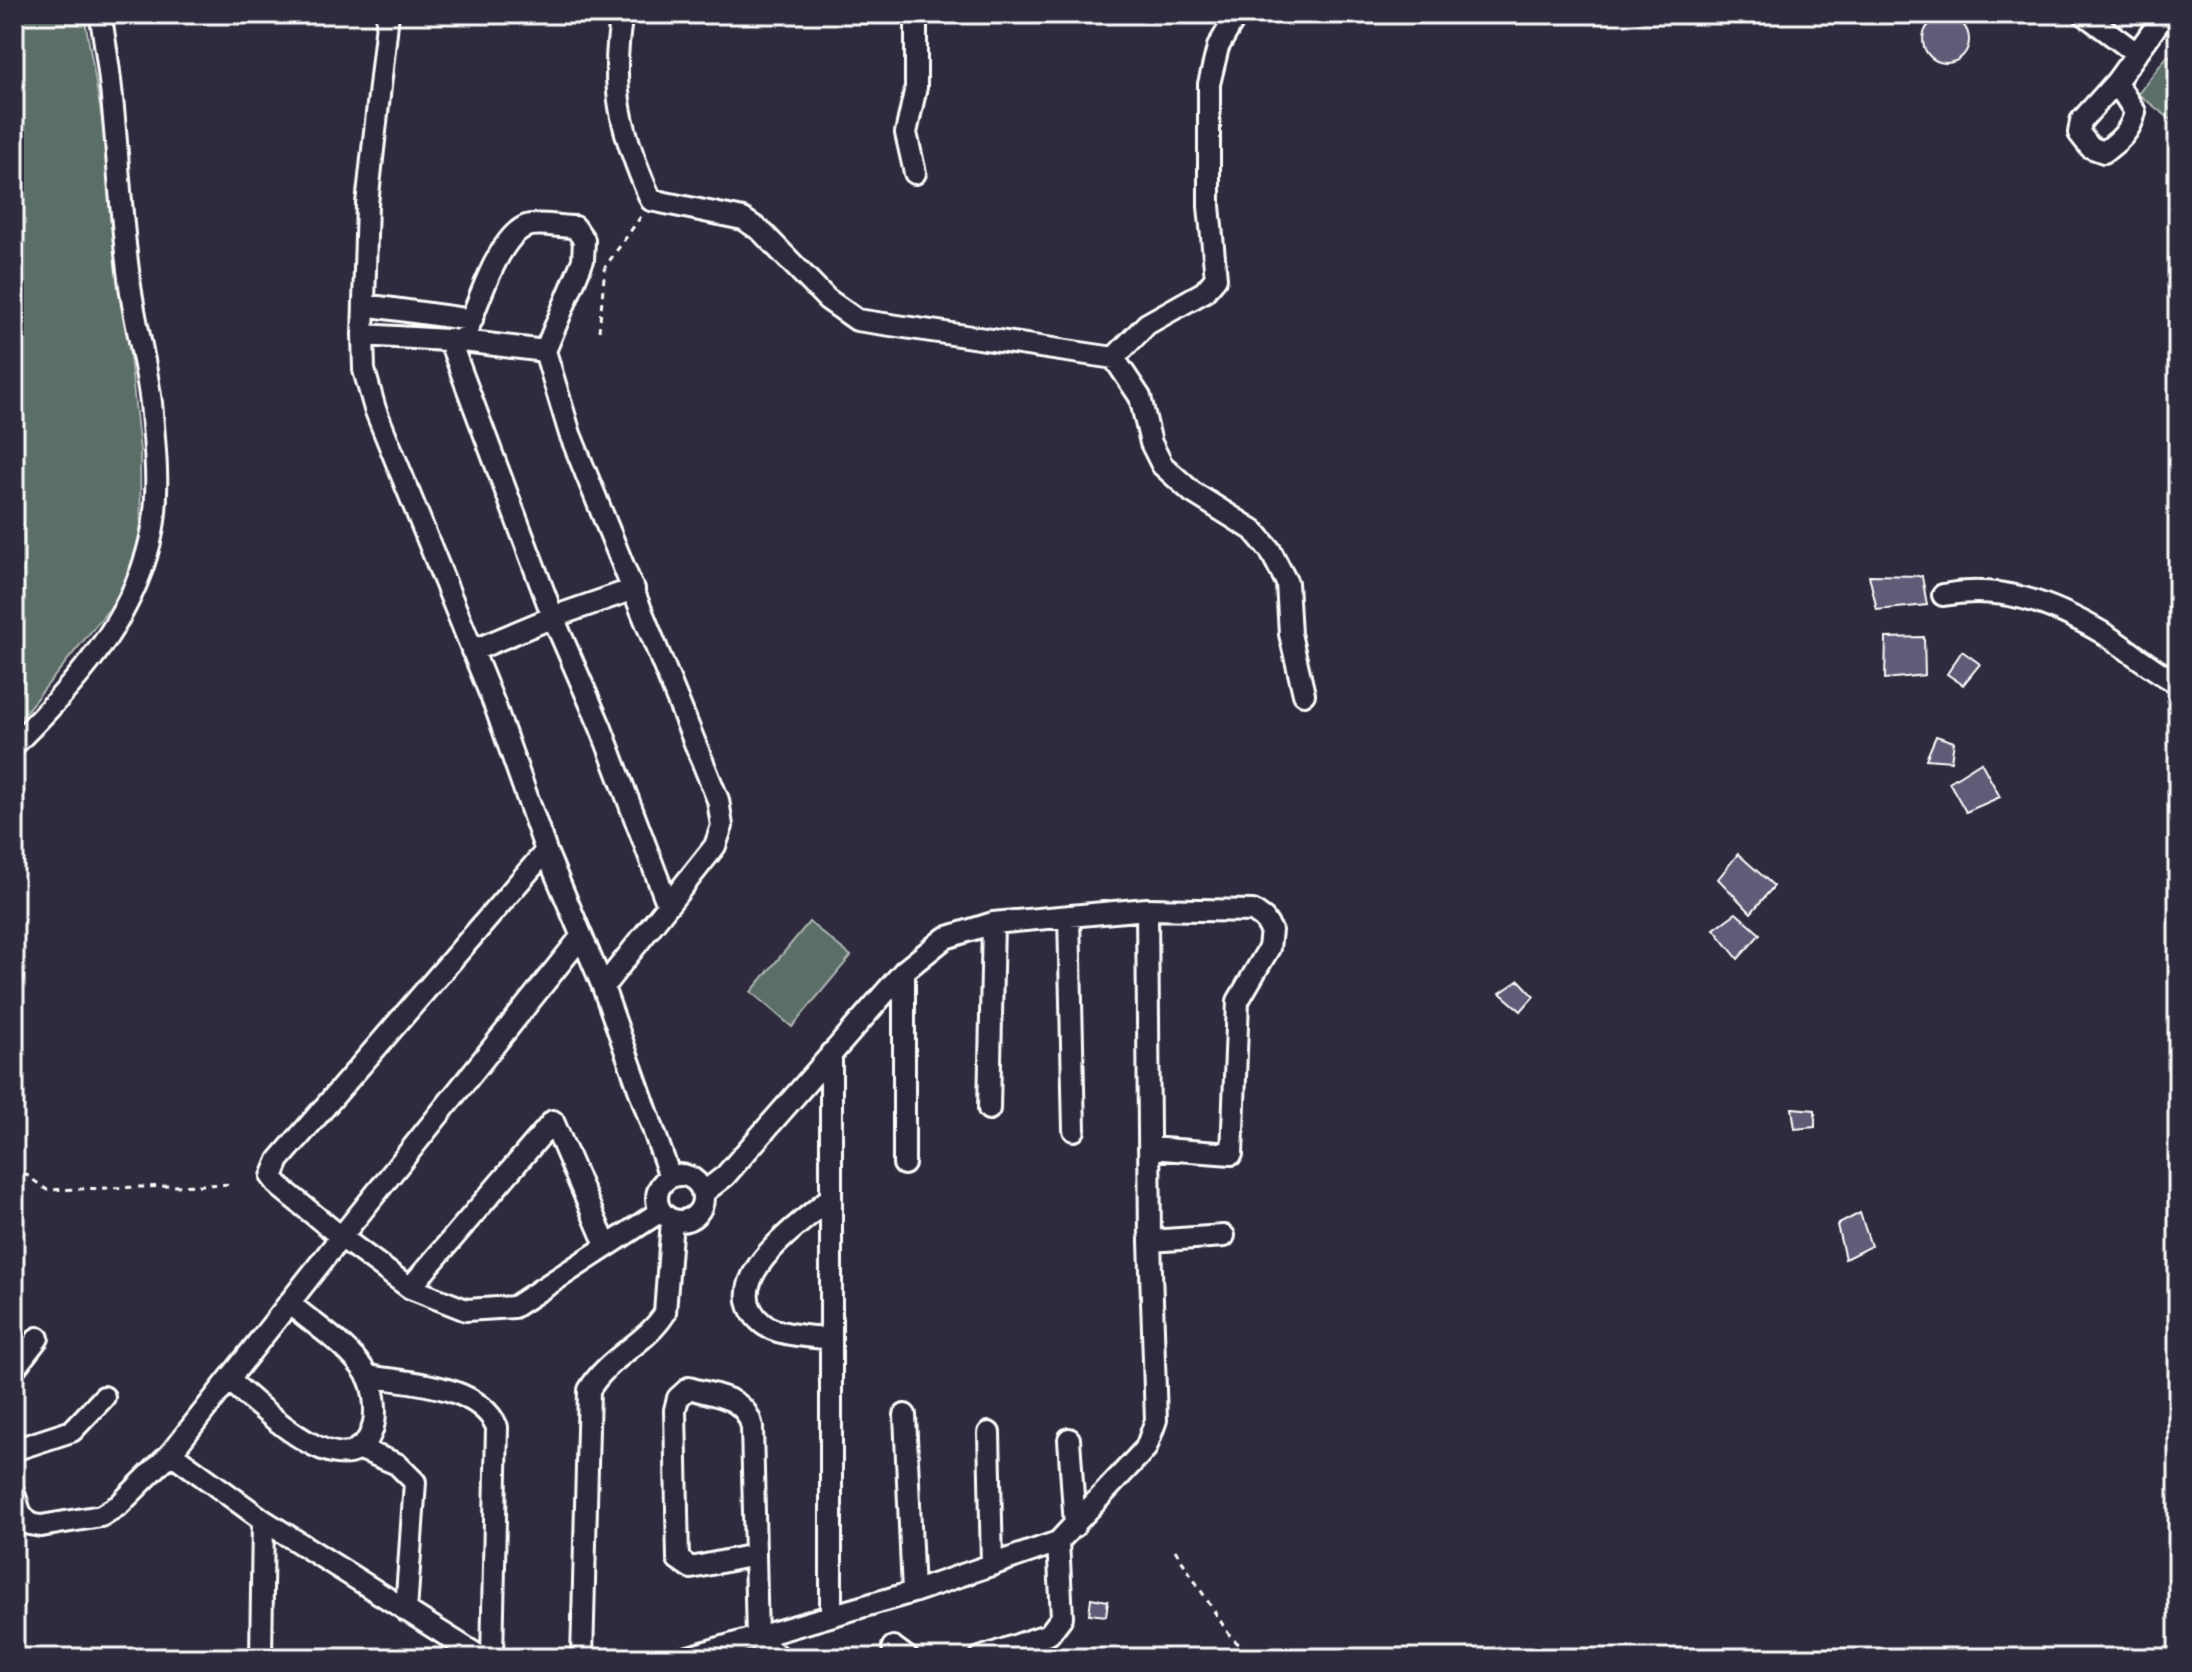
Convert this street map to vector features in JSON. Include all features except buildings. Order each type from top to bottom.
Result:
[{"type":"street","points":[[14,745],[80,678],[132,591],[151,540],[156,485],[150,401],[128,277],[115,108],[100,14]]},
{"type":"street","points":[[388,14],[367,204],[364,370],[375,409],[472,651],[546,851],[603,987],[670,1177]]},
{"type":"street","points":[[622,14],[616,48],[617,103],[651,200],[743,219],[761,231],[827,299],[857,320],[1114,358],[1140,397],[1151,443],[1162,465],[1192,492],[1253,530],[1270,550],[1287,583],[1290,634],[1304,694]]},
{"type":"street","points":[[915,173],[906,133],[916,87],[916,14]]},
{"type":"street","points":[[1114,358],[1147,324],[1204,292],[1216,278],[1209,206],[1209,84],[1218,47],[1237,14]]},
{"type":"street","points":[[2084,14],[2136,53]]},
{"type":"street","points":[[2116,82],[2165,14]]},
{"type":"street","points":[[456,340],[472,320],[504,243],[517,230],[530,225],[575,227],[584,240],[583,260],[545,351],[570,434],[718,800],[722,826],[715,846],[603,987]]},
{"type":"street","points":[[364,305],[472,320]]},
{"type":"street","points":[[363,335],[456,340],[545,351]]},
{"type":"street","points":[[456,340],[553,617],[601,728],[667,903]]},
{"type":"street","points":[[472,651],[553,617],[634,589]]},
{"type":"street","points":[[1943,595],[2000,591],[2027,597],[2101,632],[2178,683]]},
{"type":"street","points":[[546,851],[279,1160],[272,1177],[341,1237],[410,1288],[466,1310],[514,1307],[606,1245],[666,1216],[694,1217],[703,1202],[703,1193],[694,1179],[670,1177]]},
{"type":"street","points":[[685,1658],[757,1639],[831,1613],[913,1592],[1058,1542],[1146,1448],[1154,1434],[1156,1420],[1150,1241],[1147,909]]},
{"type":"street","points":[[703,1193],[725,1176],[904,971],[945,938],[993,923],[1147,909],[1253,911],[1264,919],[1271,930],[1269,948],[1238,1001],[1232,1154],[1149,1148]]},
{"type":"street","points":[[1069,916],[1074,1130]]},
{"type":"street","points":[[989,1109],[993,923]]},
{"type":"street","points":[[14,1493],[20,1512],[29,1524],[41,1526],[101,1516],[119,1505],[171,1453],[230,1381],[581,937]]},
{"type":"street","points":[[904,971],[904,1164]]},
{"type":"street","points":[[831,1053],[831,1613]]},
{"type":"street","points":[[410,1288],[553,1121],[606,1245]]},
{"type":"street","points":[[582,1658],[589,1390],[600,1372],[657,1326],[665,1313],[666,1216],[657,1196],[670,1177]]},
{"type":"street","points":[[830,1198],[770,1251],[753,1271],[747,1289],[750,1303],[763,1324],[787,1332],[830,1339]]},
{"type":"street","points":[[1150,1241],[1224,1236]]},
{"type":"street","points":[[230,1381],[315,1448],[337,1455],[358,1448],[372,1429],[375,1403],[368,1376],[354,1358],[289,1303]]},
{"type":"street","points":[[14,1369],[38,1338]]},
{"type":"street","points":[[368,1376],[444,1390],[477,1403],[491,1413],[497,1427],[492,1658]]},
{"type":"street","points":[[755,1555],[691,1568],[678,1559],[675,1410],[678,1398],[689,1388],[740,1403],[748,1410],[755,1555],[757,1639]]},
{"type":"street","points":[[14,1450],[72,1431],[104,1397]]},
{"type":"street","points":[[905,1415],[913,1592]]},
{"type":"street","points":[[989,1433],[992,1565]]},
{"type":"street","points":[[1069,1439],[1075,1526]]},
{"type":"street","points":[[358,1448],[397,1464],[415,1482],[406,1611]]},
{"type":"street","points":[[171,1453],[263,1520],[482,1658]]},
{"type":"street","points":[[261,1658],[263,1520]]},
{"type":"street","points":[[980,1658],[1049,1634],[1062,1617],[1058,1542]]},
{"type":"street","points":[[757,1639],[781,1658]]},
{"type":"path","points":[[599,331],[605,267],[651,200]]},
{"type":"path","points":[[14,1166],[47,1190],[234,1184]]},
{"type":"path","points":[[1175,1550],[1230,1636],[1254,1658]]},
{"type":"green space","points":[[14,14],[84,14],[109,159],[140,451],[141,543],[120,596],[14,726]]},
{"type":"green space","points":[[2168,55],[2178,62],[2178,125],[2138,94]]},
{"type":"green space","points":[[809,922],[851,956],[792,1027],[751,992]]}]
